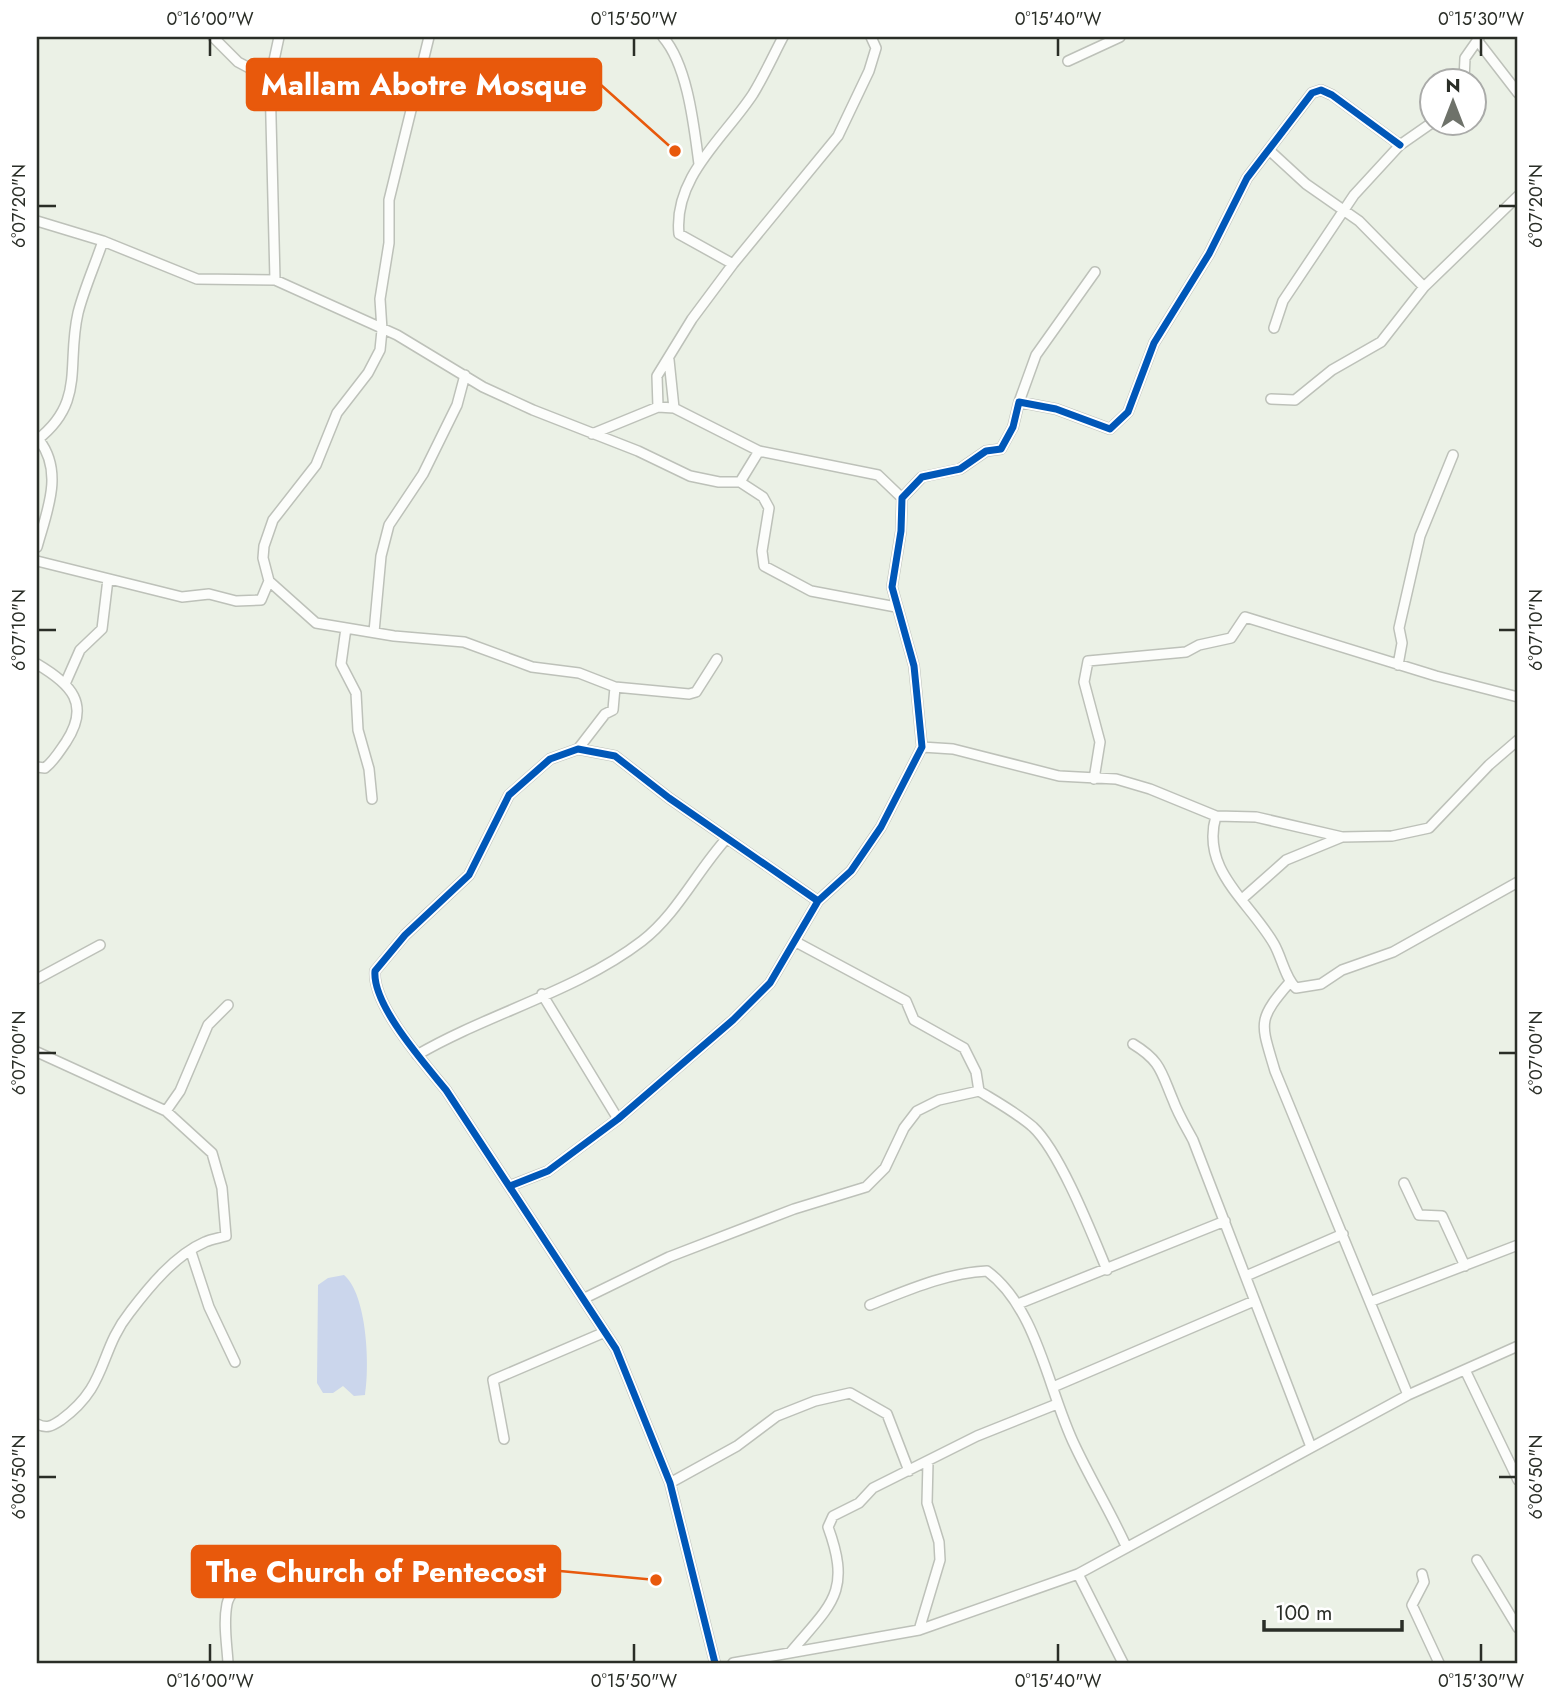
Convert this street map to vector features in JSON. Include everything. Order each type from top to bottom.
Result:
[{"type":"street","points":[[214,37],[238,62],[270,79]]},
{"type":"street","points":[[275,280],[270,79],[279,37]]},
{"type":"street","points":[[429,37],[389,200],[389,243],[380,299],[380,349],[368,373],[337,413],[316,465],[267,533],[263,558],[269,581],[316,623],[464,642],[532,667],[579,673],[615,687],[689,694],[696,692],[716,659]]},
{"type":"street","points":[[663,37],[670,46],[691,107],[699,164]]},
{"type":"street","points":[[733,264],[680,234],[680,208],[699,164],[752,94],[783,37]]},
{"type":"street","points":[[658,407],[657,376],[699,310],[733,264],[838,136],[869,71],[876,48],[871,37]]},
{"type":"street","points":[[1068,61],[1120,37]]},
{"type":"street","points":[[1465,66],[1465,58],[1478,39],[1518,93]]},
{"type":"street","points":[[1019,402],[1056,409],[1110,429],[1115,426],[1128,412],[1154,343],[1209,254],[1247,178],[1312,93],[1321,90],[1332,95],[1401,145]]},
{"type":"street","points":[[1274,328],[1283,302],[1354,195],[1401,145],[1418,133]]},
{"type":"street","points":[[1269,150],[1306,184],[1366,228],[1424,287]]},
{"type":"street","points":[[1271,399],[1295,400],[1332,370],[1381,342],[1424,287],[1518,196]]},
{"type":"street","points":[[37,221],[103,242],[197,279],[275,280],[382,330],[495,393],[638,451],[690,477],[740,482],[763,497],[769,508],[762,551],[764,566],[811,591],[896,607]]},
{"type":"street","points":[[37,547],[53,481],[49,453],[38,440],[58,420],[68,404],[74,378],[78,314],[103,242]]},
{"type":"street","points":[[510,1186],[548,1171],[618,1119],[691,1060],[770,984],[818,901],[851,871],[881,827],[922,747],[914,666],[908,635],[896,607],[892,587],[901,531],[902,498],[922,477],[960,469],[986,451],[1001,449],[1013,427],[1036,355],[1095,272]]},
{"type":"street","points":[[669,360],[674,408]]},
{"type":"street","points":[[374,632],[381,556],[389,525],[423,474],[457,405],[465,375]]},
{"type":"street","points":[[593,434],[658,407],[674,408],[759,452],[878,475],[902,498]]},
{"type":"street","points":[[740,482],[759,452]]},
{"type":"street","points":[[1398,665],[1402,643],[1399,628],[1420,536],[1453,455]]},
{"type":"street","points":[[37,561],[182,597],[209,594],[247,602],[261,600],[269,581]]},
{"type":"street","points":[[65,684],[80,650],[102,629],[108,579]]},
{"type":"street","points":[[1094,779],[1100,742],[1084,682],[1088,661],[1186,652],[1199,645],[1231,638],[1245,617],[1398,665],[1518,697]]},
{"type":"street","points":[[346,628],[341,664],[356,693],[358,730],[369,769],[372,799]]},
{"type":"street","points":[[37,664],[65,684],[75,696],[78,709],[76,724],[53,761],[45,768],[37,767]]},
{"type":"street","points":[[578,749],[605,714],[613,710],[615,687]]},
{"type":"street","points":[[922,747],[953,749],[1059,776],[1116,779],[1150,789],[1216,816],[1256,817],[1342,837],[1392,836],[1429,828],[1489,765],[1518,740]]},
{"type":"street","points":[[715,1663],[670,1483],[616,1349],[446,1090],[417,1055],[378,993],[375,971],[405,934],[469,875],[509,795],[550,759],[578,749],[615,757],[818,901]]},
{"type":"street","points":[[1216,816],[1210,834],[1212,851],[1224,879],[1274,944],[1290,982],[1296,988],[1307,989],[1321,984],[1342,970],[1393,952],[1518,884]]},
{"type":"street","points":[[1242,899],[1286,860],[1342,837]]},
{"type":"street","points":[[417,1055],[468,1027],[613,961],[643,940],[669,915],[707,860],[727,838]]},
{"type":"street","points":[[796,942],[906,1001],[914,1020],[964,1048],[976,1072],[979,1091]]},
{"type":"street","points":[[37,979],[100,945]]},
{"type":"street","points":[[1290,982],[1267,1008],[1264,1032],[1275,1071],[1408,1395]]},
{"type":"street","points":[[542,994],[618,1119]]},
{"type":"street","points":[[166,1111],[180,1091],[208,1025],[228,1005]]},
{"type":"street","points":[[1133,1044],[1149,1054],[1161,1068],[1225,1221],[1311,1447]]},
{"type":"street","points":[[37,1052],[166,1111],[212,1153],[222,1188],[226,1236],[204,1242],[153,1283],[128,1313],[115,1335],[90,1394],[52,1426],[45,1427],[37,1423]]},
{"type":"street","points":[[585,1298],[669,1257],[794,1209],[866,1187],[885,1168],[904,1128],[918,1111],[939,1100],[979,1091],[1034,1128],[1085,1218],[1107,1270]]},
{"type":"street","points":[[1404,1183],[1419,1215],[1442,1216],[1465,1266]]},
{"type":"street","points":[[1018,1304],[1225,1221]]},
{"type":"street","points":[[1246,1276],[1343,1234]]},
{"type":"street","points":[[1371,1301],[1518,1244]]},
{"type":"street","points":[[191,1252],[209,1307],[234,1362]]},
{"type":"street","points":[[870,1305],[913,1287],[987,1271],[1018,1304],[1075,1446],[1104,1498],[1126,1546]]},
{"type":"street","points":[[1053,1387],[1254,1301]]},
{"type":"street","points":[[505,1439],[493,1380],[605,1332]]},
{"type":"street","points":[[733,1663],[919,1630],[1078,1574],[1408,1395],[1466,1372],[1518,1346]]},
{"type":"street","points":[[1466,1372],[1518,1480]]},
{"type":"street","points":[[670,1483],[737,1446],[777,1416],[815,1401],[850,1394],[887,1414],[909,1471]]},
{"type":"street","points":[[790,1653],[832,1601],[839,1583],[839,1558],[828,1527],[833,1516],[859,1503],[873,1488],[977,1436],[1057,1404]]},
{"type":"street","points":[[919,1630],[940,1560],[939,1542],[927,1503],[928,1462]]},
{"type":"street","points":[[229,1663],[225,1623],[228,1601],[239,1584],[269,1562],[325,1554],[386,1560],[507,1560],[529,1568]]},
{"type":"street","points":[[1477,1560],[1518,1628]]},
{"type":"street","points":[[1078,1574],[1124,1663]]},
{"type":"street","points":[[1422,1574],[1424,1583],[1412,1605],[1439,1663]]},
{"type":"shaded area","points":[[344,1275],[352,1284],[358,1298],[365,1331],[365,1395],[354,1396],[343,1386],[333,1393],[323,1393],[317,1383],[318,1285],[328,1278]]},
{"type":"cycle path","points":[[510,1186],[548,1171],[618,1119],[733,1020],[770,983],[818,901],[851,871],[881,827],[922,747],[914,666],[892,587],[901,531],[902,498],[922,477],[960,469],[986,451],[1001,449],[1013,427],[1019,402],[1056,409],[1110,429],[1128,412],[1154,343],[1209,254],[1247,178],[1312,93],[1321,90],[1332,95],[1400,145]]},
{"type":"cycle path","points":[[715,1663],[670,1483],[616,1349],[446,1090],[391,1017],[376,985],[375,971],[405,935],[469,875],[509,795],[550,759],[578,749],[615,756],[669,798],[818,901]]},
{"type":"place","name":"Mallam Abotre Mosque","points":[[675,151]]},
{"type":"place","name":"The Church of Pentecost","points":[[656,1580]]}]
